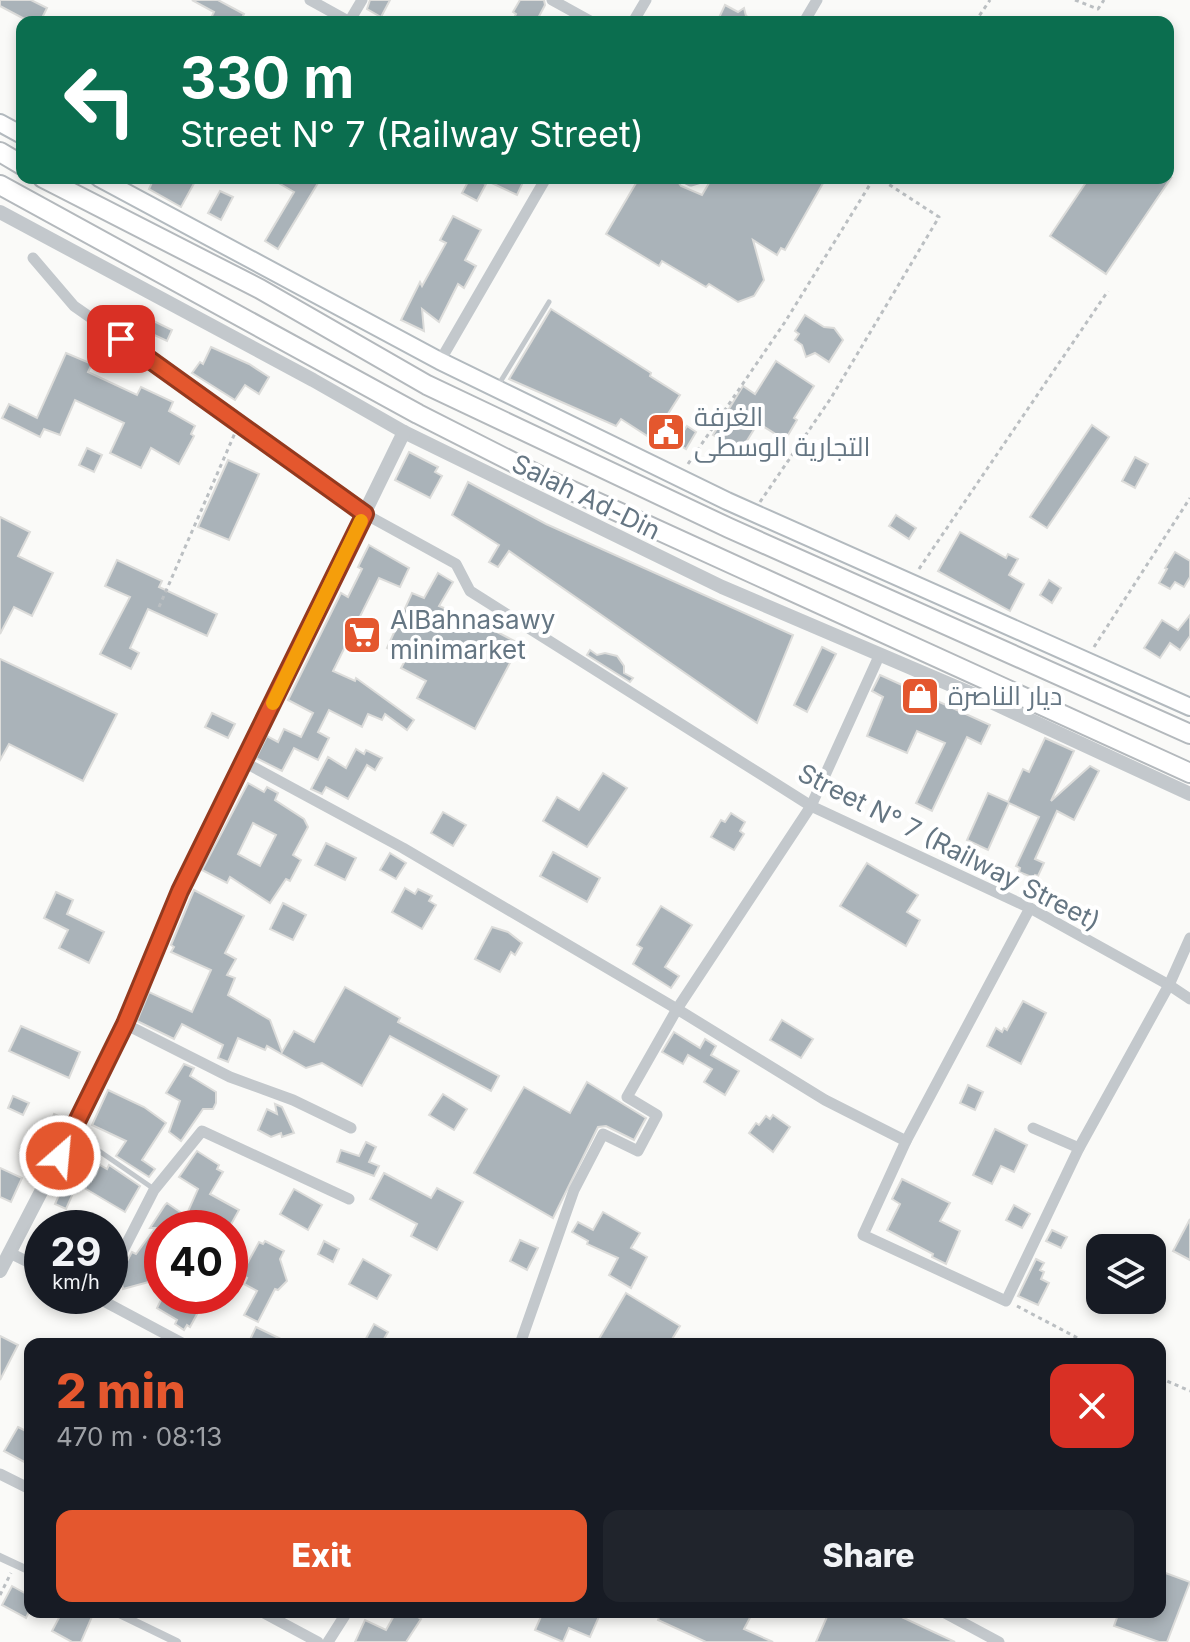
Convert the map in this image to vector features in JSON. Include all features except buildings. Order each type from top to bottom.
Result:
[{"type":"highway","name":"Salah Ad-Din","points":[[55,184],[260,289],[427,385],[729,528],[1190,734]]},
{"type":"highway","name":"Salah Ad-Din","points":[[0,185],[418,414],[541,487],[1190,773]]},
{"type":"highway","points":[[105,244],[118,233],[125,219]]},
{"type":"highway","points":[[1011,692],[1013,674],[1025,661]]},
{"type":"main road","points":[[110,184],[497,389],[753,511],[1190,707]]},
{"type":"street","points":[[310,0],[339,16]]},
{"type":"street","points":[[552,0],[581,16]]},
{"type":"street","points":[[440,361],[543,184]]},
{"type":"street","points":[[0,212],[404,432],[541,487],[722,587],[1062,734],[1190,794]]},
{"type":"street","name":"Street N° 7 (Railway Street)","points":[[33,258],[74,306],[365,514],[456,564],[470,591],[811,806],[1030,908],[1190,999]]},
{"type":"street","points":[[0,1271],[125,1024],[180,891],[404,432]]},
{"type":"street","points":[[522,1338],[574,1190],[603,1134],[638,1151],[657,1115],[627,1097],[677,1009],[811,806],[880,654]]},
{"type":"street","points":[[244,762],[403,848],[825,1100],[906,1141]]},
{"type":"street","points":[[1030,908],[906,1141],[863,1235],[1006,1301],[1079,1148],[1169,985],[1190,938]]},
{"type":"street","points":[[125,1024],[230,1077],[293,1100],[351,1128]]},
{"type":"street","points":[[1033,1128],[1079,1148]]},
{"type":"street","points":[[128,1241],[154,1190],[202,1131],[349,1199]]},
{"type":"street","points":[[10,1253],[24,1260]]},
{"type":"street","points":[[128,1313],[173,1338]]},
{"type":"street","points":[[0,1474],[24,1486]]},
{"type":"street","points":[[0,1557],[24,1568]]},
{"type":"street","points":[[127,1618],[177,1642]]},
{"type":"street","points":[[273,1618],[318,1642]]},
{"type":"street","points":[[328,1642],[343,1618]]},
{"type":"street","points":[[954,1618],[999,1642]]},
{"type":"lane","points":[[497,389],[549,302]]},
{"type":"lane","points":[[72,1132],[154,1190]]},
{"type":"path","points":[[1075,0],[1098,9],[1104,0]]},
{"type":"path","points":[[679,477],[785,322],[873,184]]},
{"type":"path","points":[[753,511],[831,398],[939,217],[887,184]]},
{"type":"path","points":[[910,582],[1108,291]]},
{"type":"path","points":[[159,607],[240,422]]},
{"type":"path","points":[[1086,660],[1190,498]]},
{"type":"path","points":[[1006,1301],[1077,1338]]},
{"type":"path","points":[[1166,1381],[1190,1391]]},
{"type":"path","points":[[0,1595],[12,1571]]},
{"type":"slow traffic","points":[[273,703],[361,521]]},
{"type":"place","name":"الغرفة التجارية الوسطى","points":[[666,432]]},
{"type":"place","name":"AlBahnasawy minimarket","points":[[362,635]]},
{"type":"place","name":"ديار الناصرة","points":[[920,696]]},
{"type":"route","points":[[60,1156],[125,1024],[180,891],[365,514],[121,339]]}]
